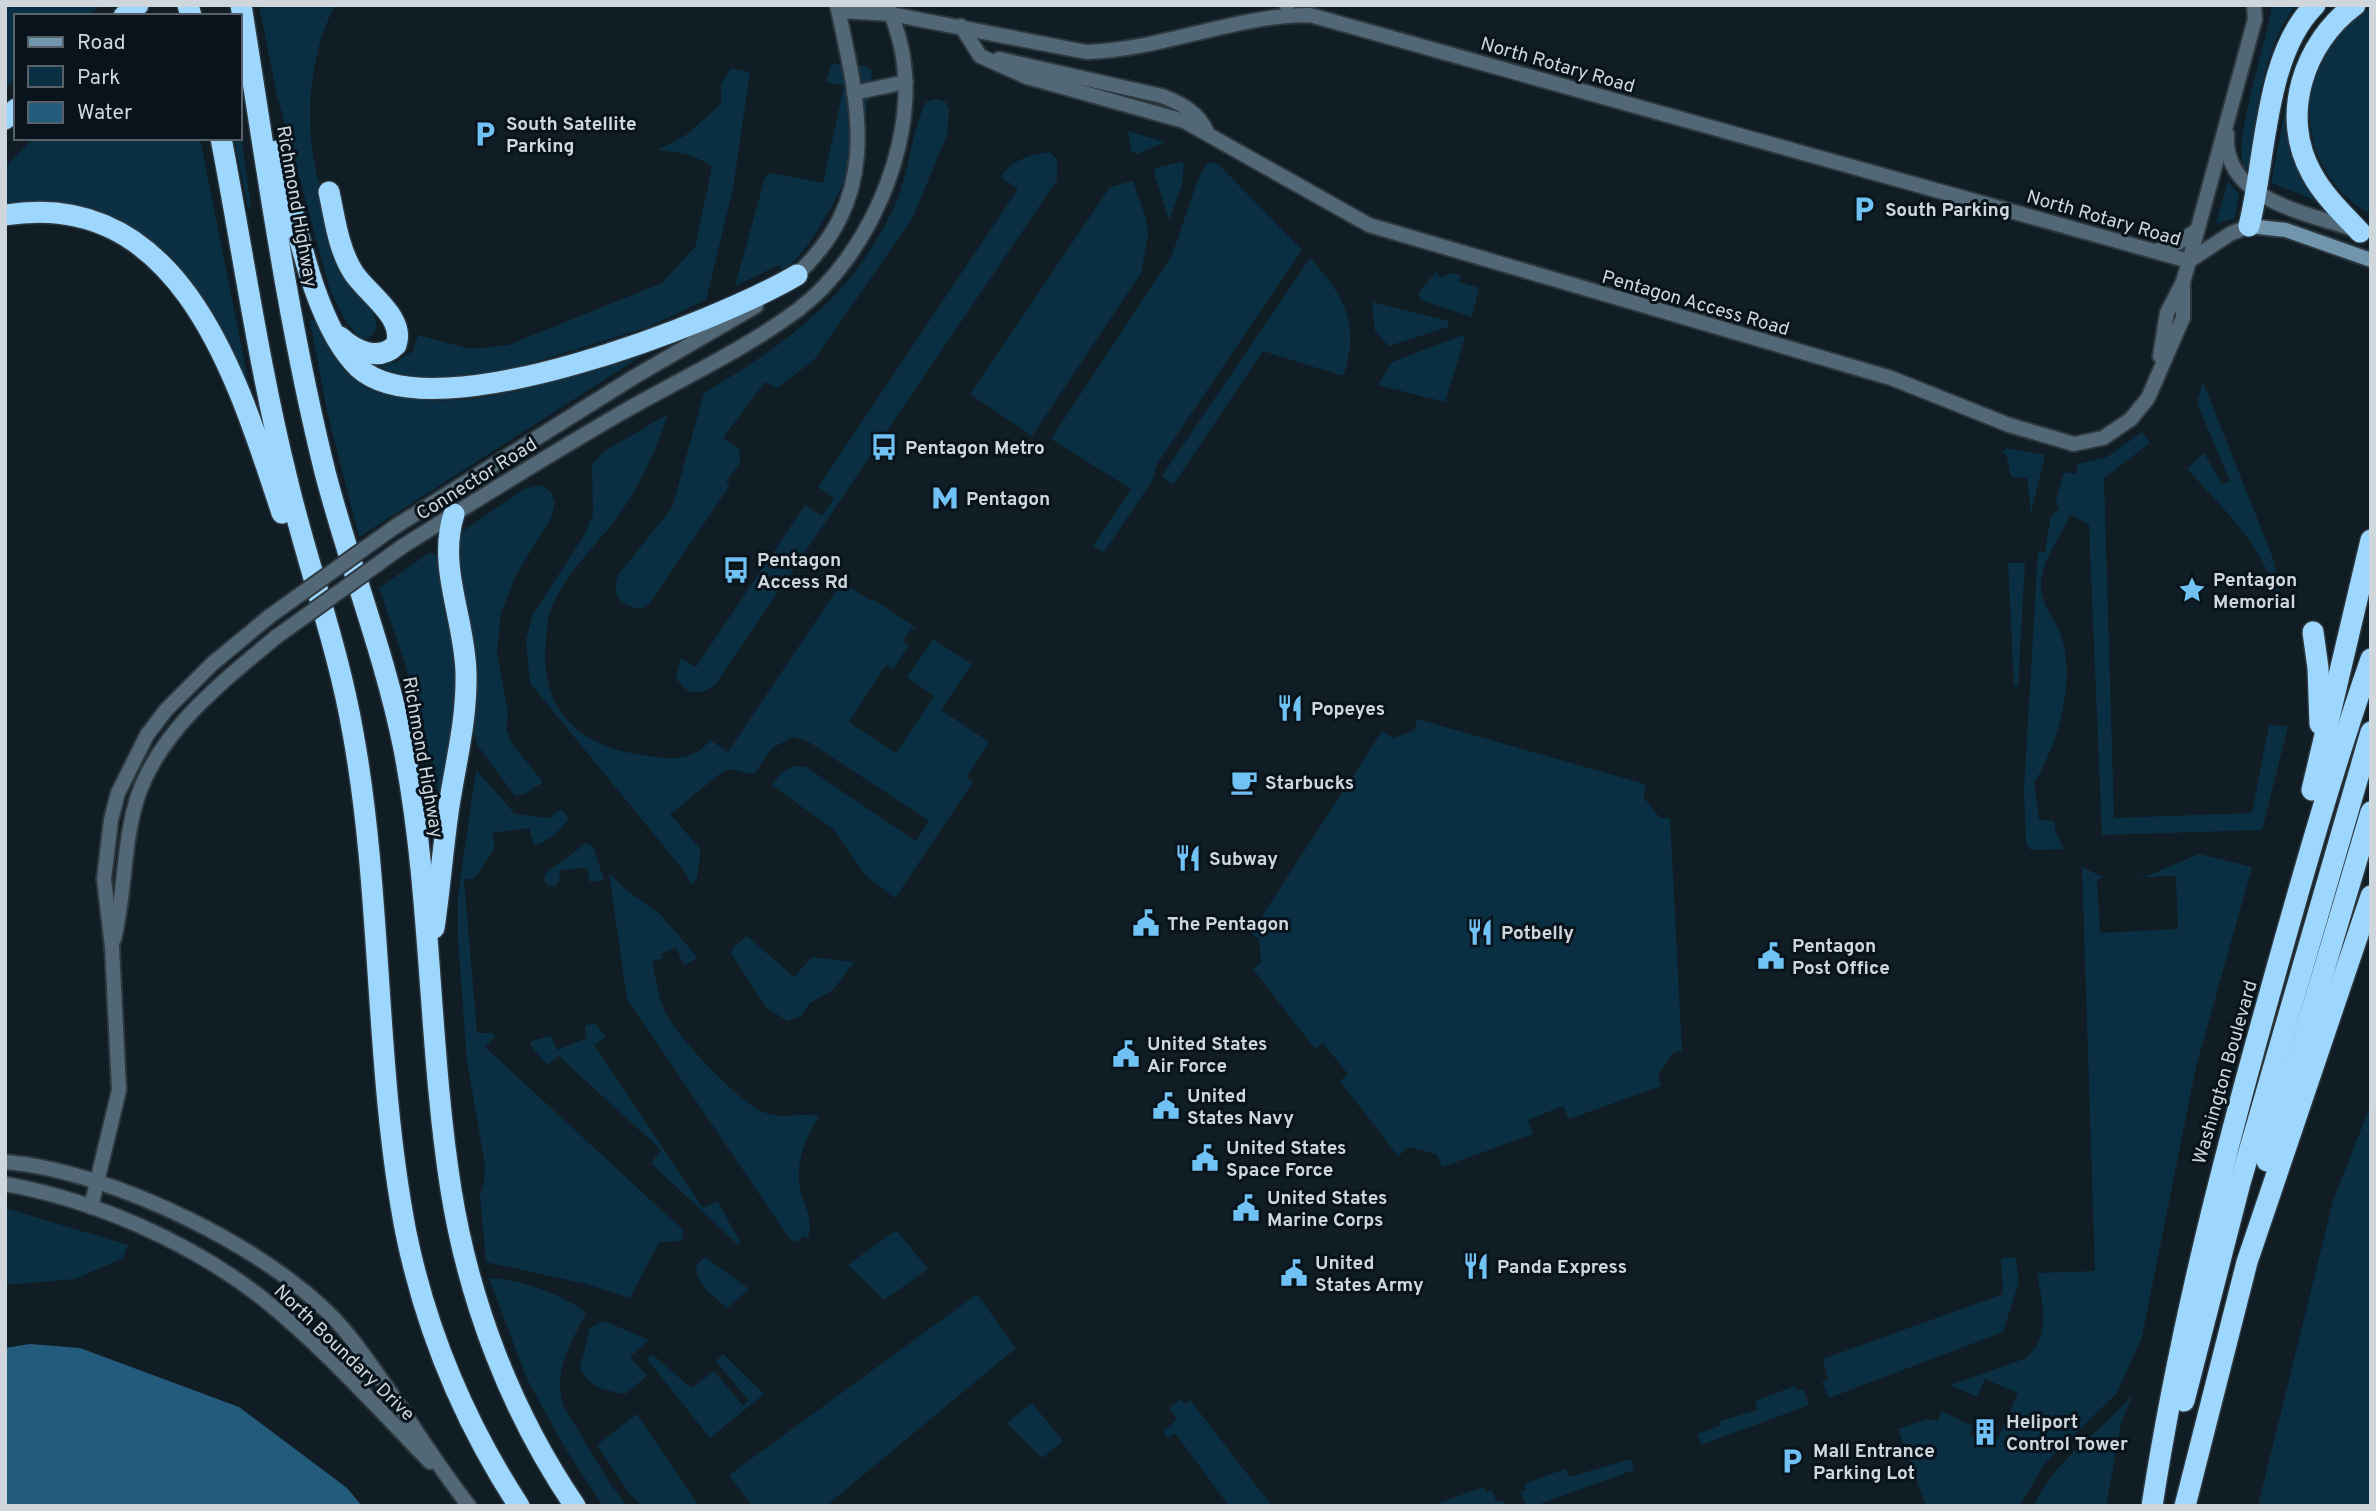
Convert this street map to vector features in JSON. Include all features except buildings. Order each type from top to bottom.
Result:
[{"type":"highway","name":"Richmond Highway","points":[[241,5],[300,353],[319,445],[386,675],[404,752],[414,813],[447,1163],[468,1270],[489,1337],[513,1394],[541,1451],[575,1506]]},
{"type":"highway","points":[[2249,226],[2273,96],[2284,54],[2306,13],[2315,5]]},
{"type":"highway","points":[[2355,5],[2323,36],[2310,58],[2299,94],[2298,119],[2301,147],[2312,174],[2329,199],[2365,234]]},
{"type":"highway","points":[[247,43],[314,284],[331,328],[344,351],[368,375],[393,386],[419,391],[463,389],[519,379],[651,337],[766,296],[797,275]]},
{"type":"highway","points":[[221,140],[286,476],[332,642],[358,765],[393,1141],[407,1235],[434,1334],[450,1376],[484,1448],[520,1506]]},
{"type":"highway","points":[[329,192],[339,240],[352,271],[393,320],[398,336],[392,349],[372,354],[354,349],[331,328]]},
{"type":"highway","points":[[5,215],[51,214],[96,224],[136,243],[181,284],[204,317],[233,378],[332,642]]},
{"type":"highway","points":[[429,969],[449,804],[465,715],[463,636],[446,559],[446,537],[454,514]]},
{"type":"highway","points":[[2289,924],[2301,833],[2371,540]]},
{"type":"highway","points":[[2313,632],[2320,700],[2319,763]]},
{"type":"highway","name":"Washington Boulevard","points":[[2153,1506],[2165,1423],[2205,1233],[2330,776],[2371,659]]},
{"type":"highway","points":[[2153,1506],[2179,1424],[2200,1333],[2269,1079],[2371,732]]},
{"type":"highway","points":[[2185,1506],[2247,1262],[2267,1162],[2371,812]]},
{"type":"highway","points":[[2247,1262],[2371,896]]},
{"type":"main road","points":[[2249,226],[2286,229],[2371,260]]},
{"type":"street","name":"Pentagon Access Road","points":[[961,26],[980,56],[1027,77],[1184,121],[1369,225],[1891,379],[1998,421],[2074,444],[2103,438],[2131,419],[2148,398],[2158,374],[2166,313],[2183,282],[2189,261],[2255,19],[2254,5]]},
{"type":"street","points":[[797,275],[838,220],[856,176],[859,135],[838,8]]},
{"type":"street","name":"North Rotary Road","points":[[838,8],[890,10],[1086,52],[1107,51],[1259,20],[1287,8],[2189,261],[2230,234],[2249,226]]},
{"type":"street","name":"Connector Road","points":[[112,947],[121,910],[125,864],[136,801],[152,769],[177,730],[195,710],[276,637],[403,547],[627,409],[770,328],[825,285],[850,253],[877,208],[897,149],[906,82],[900,40],[890,10]]},
{"type":"street","points":[[854,93],[906,82]]},
{"type":"street","name":"Pentagon Access Road","points":[[2228,116],[2226,142],[2231,164],[2257,194]]},
{"type":"street","points":[[2257,194],[2365,234]]},
{"type":"street","points":[[2154,251],[2178,243],[2197,230]]},
{"type":"street","name":"Connector Road","points":[[91,1207],[119,1090],[112,947],[104,879],[111,820],[131,765],[147,735],[190,685],[270,616],[396,526],[766,296]]},
{"type":"street","name":"North Boundary Drive","points":[[5,1162],[38,1164],[98,1182],[204,1228],[253,1256],[304,1291],[346,1333],[469,1506]]},
{"type":"street","name":"North Boundary Drive","points":[[5,1184],[91,1207],[211,1264],[261,1298],[327,1357],[453,1486]]},
{"type":"green space","points":[[5,5],[101,5],[90,14],[14,14],[14,80],[5,88]]},
{"type":"green space","points":[[259,5],[335,5],[318,49],[313,74],[310,123],[312,148],[323,194],[349,252],[343,278],[370,307],[374,316],[374,332],[367,339],[361,340],[345,320],[330,290],[276,91]]},
{"type":"green space","points":[[2272,5],[2295,5],[2275,42],[2268,62],[2258,103],[2249,166],[2246,168],[2242,158],[2242,141]]},
{"type":"green space","points":[[2371,8],[2371,214],[2344,195],[2325,170],[2314,142],[2310,111],[2313,80],[2325,52],[2344,27]]},
{"type":"green space","points":[[831,64],[866,66],[872,71],[861,135],[848,173],[830,210],[798,257],[782,270],[779,265],[735,286],[765,177],[771,173],[823,183],[844,86],[826,82]]},
{"type":"green space","points":[[731,68],[750,72],[733,188],[706,300],[648,327],[486,377],[406,380],[378,366],[396,362],[413,351],[418,335],[470,349],[508,345],[662,283],[695,247],[712,167],[693,157],[658,150],[686,135],[721,104],[721,84]]},
{"type":"green space","points":[[936,99],[946,102],[949,110],[947,135],[912,219],[814,360],[777,388],[765,382],[723,438],[739,448],[740,463],[726,482],[730,485],[650,603],[642,609],[623,603],[617,595],[618,575],[672,508],[704,393],[792,334],[841,288],[862,262],[881,233],[897,200],[926,102]]},
{"type":"green space","points":[[2286,104],[2296,154],[2317,201],[2271,183]]},
{"type":"green space","points":[[1128,131],[1165,142],[1137,154],[1131,151]]},
{"type":"green space","points":[[32,140],[200,140],[251,396],[216,323],[199,295],[173,262],[154,244],[132,230],[83,210],[31,203],[5,204],[5,167]]},
{"type":"green space","points":[[234,140],[242,140],[251,207],[248,208]]},
{"type":"green space","points":[[1050,152],[1057,160],[1057,180],[715,685],[698,692],[688,690],[676,677],[681,658],[696,667],[805,505],[822,516],[834,498],[818,487],[1018,189],[1001,177],[1005,171],[1022,159]]},
{"type":"green space","points":[[1180,162],[1184,164],[1182,185],[1169,220],[1154,173],[1156,168]]},
{"type":"green space","points":[[1212,162],[1219,165],[1302,250],[1157,464],[1152,481],[1104,552],[1093,546],[1131,489],[1051,439],[1172,255],[1198,179],[1206,165]]},
{"type":"green space","points":[[1133,181],[1146,218],[1148,235],[1141,273],[1032,436],[970,394],[1110,187]]},
{"type":"green space","points":[[2228,181],[2239,194],[2235,218],[2216,224]]},
{"type":"green space","points":[[1310,258],[1332,285],[1346,312],[1350,341],[1343,376],[1263,351],[1173,485],[1162,476]]},
{"type":"green space","points":[[1436,272],[1440,278],[1453,273],[1460,275],[1459,282],[1479,288],[1472,317],[1421,300],[1418,293]]},
{"type":"green space","points":[[1372,302],[1449,321],[1448,327],[1389,346],[1375,331]]},
{"type":"green space","points":[[315,319],[343,363],[379,389],[422,400],[469,399],[518,390],[657,346],[359,537],[327,411],[310,321]]},
{"type":"green space","points":[[1466,334],[1445,402],[1378,385],[1392,362]]},
{"type":"green space","points":[[2203,382],[2274,561],[2282,607],[2264,565],[2243,532],[2187,469],[2204,453],[2222,484],[2230,481],[2197,403]]},
{"type":"green space","points":[[668,414],[632,495],[570,575],[549,614],[545,665],[556,704],[567,720],[581,733],[619,750],[679,758],[696,753],[710,740],[728,752],[842,582],[871,601],[873,599],[918,629],[912,628],[903,641],[909,645],[893,669],[886,665],[849,722],[896,753],[934,696],[907,677],[933,639],[972,664],[941,710],[989,742],[967,777],[973,782],[895,898],[865,875],[834,830],[772,785],[786,770],[806,767],[916,841],[929,821],[809,742],[792,737],[771,749],[755,773],[732,770],[723,772],[670,814],[701,850],[697,878],[691,885],[685,872],[530,683],[526,640],[533,614],[585,534],[593,514],[592,465],[603,452]]},
{"type":"green space","points":[[2142,432],[2150,443],[2104,478],[2114,818],[2252,813],[2269,725],[2288,726],[2262,830],[2102,835],[2089,525],[2070,514],[2042,574],[2041,590],[2060,633],[2067,670],[2058,730],[2034,783],[2039,820],[2054,821],[2056,833],[2064,849],[2031,850],[2026,844],[2024,789],[2038,552],[2045,552],[2051,516],[2059,509],[2056,500],[2064,472],[2076,474],[2078,464],[2107,457]]},
{"type":"green space","points":[[2006,448],[2045,455],[2031,513],[2027,478],[2011,477],[2006,453],[2002,453]]},
{"type":"green space","points":[[541,485],[551,492],[555,502],[551,518],[516,575],[501,613],[497,652],[508,713],[506,730],[513,745],[543,782],[525,794],[515,796],[478,746],[474,735],[474,657],[456,556],[456,536],[524,489]]},
{"type":"green space","points":[[429,553],[436,554],[438,558],[457,643],[457,702],[441,803],[405,663],[379,588]]},
{"type":"green space","points":[[2008,563],[2025,563],[2018,686],[2014,686]]},
{"type":"green space","points":[[1417,719],[1645,784],[1644,798],[1660,818],[1670,818],[1682,1051],[1674,1052],[1658,1075],[1661,1086],[1569,1119],[1563,1106],[1528,1120],[1533,1134],[1442,1167],[1437,1154],[1409,1147],[1398,1156],[1340,1081],[1348,1074],[1323,1043],[1315,1049],[1253,969],[1261,963],[1259,939],[1251,933],[1382,731],[1393,738],[1415,730]]},
{"type":"green space","points":[[476,770],[515,814],[549,818],[561,809],[569,819],[549,839],[534,845],[529,828],[492,833],[495,848],[475,878],[464,880],[477,1033],[492,1033],[495,1036],[485,1047],[683,1230],[683,1238],[678,1241],[659,1242],[630,1298],[586,1284],[486,1262],[480,1195],[485,1165],[467,1061],[458,940],[458,895]]},
{"type":"green space","points":[[586,843],[593,846],[604,880],[590,882],[587,868],[560,870],[559,882],[555,886],[548,886],[544,880],[546,873]]},
{"type":"green space","points":[[2199,854],[2252,867],[2196,1067],[2142,1337],[2117,1393],[2044,1464],[2020,1506],[1926,1506],[1898,1429],[1927,1419],[1938,1421],[1941,1411],[1973,1426],[1970,1434],[1995,1445],[2018,1393],[1985,1379],[1977,1397],[1950,1385],[2024,1359],[2033,1351],[2039,1341],[2043,1319],[2037,1273],[2095,1271],[2082,867],[2103,877],[2097,880],[2100,933],[2178,929],[2176,876],[2122,878],[2147,876]]},
{"type":"green space","points":[[609,873],[625,889],[659,913],[698,958],[684,965],[676,948],[662,953],[663,958],[652,962],[666,1013],[687,1042],[713,1072],[755,1108],[772,1115],[819,1116],[799,1164],[802,1196],[810,1221],[808,1238],[805,1236],[795,1242],[789,1238],[627,999]]},
{"type":"green space","points":[[747,936],[794,977],[812,957],[854,962],[833,990],[810,1003],[801,1016],[788,1021],[766,1008],[731,953],[733,947]]},
{"type":"green space","points":[[595,1023],[606,1037],[594,1045],[703,1208],[717,1201],[741,1243],[738,1245],[651,1163],[661,1150],[559,1056],[547,1065],[530,1045],[532,1041],[551,1036],[557,1050],[587,1038],[585,1026]]},
{"type":"green space","points":[[2371,1104],[2371,1506],[2258,1506],[2333,1201]]},
{"type":"green space","points":[[5,1208],[128,1245],[123,1258],[75,1279],[5,1285]]},
{"type":"green space","points":[[896,1230],[928,1269],[884,1300],[848,1265]]},
{"type":"green space","points":[[705,1257],[749,1289],[727,1308],[699,1279],[696,1265]]},
{"type":"green space","points":[[2016,1257],[2019,1282],[2003,1332],[1829,1398],[1822,1382],[1828,1379],[1823,1359],[2003,1294],[2001,1259]]},
{"type":"green space","points":[[489,1278],[514,1281],[540,1289],[586,1313],[569,1346],[562,1368],[560,1380],[563,1405],[609,1482],[627,1506],[603,1506],[564,1446],[527,1379]]},
{"type":"green space","points":[[977,1294],[1016,1348],[826,1506],[752,1506],[729,1475]]},
{"type":"green space","points":[[604,1321],[649,1340],[630,1357],[647,1376],[625,1394],[593,1384],[580,1368],[590,1328]]},
{"type":"green space","points":[[723,1354],[764,1394],[710,1438],[647,1359],[653,1355],[691,1388],[714,1371],[743,1406],[749,1401],[716,1361]]},
{"type":"green space","points":[[1795,1386],[1797,1391],[1803,1389],[1809,1405],[1701,1445],[1697,1434],[1721,1425],[1720,1421],[1758,1410],[1755,1401]]},
{"type":"green space","points":[[2132,1395],[2121,1424],[2106,1506],[2034,1506],[2053,1474]]},
{"type":"green space","points":[[1181,1399],[1185,1404],[1190,1400],[1272,1506],[1229,1506],[1175,1433],[1167,1438],[1163,1432],[1177,1419],[1169,1408]]},
{"type":"green space","points":[[1032,1403],[1063,1441],[1042,1458],[1007,1423]]},
{"type":"green space","points":[[637,1414],[699,1506],[643,1506],[629,1493],[597,1445]]},
{"type":"green space","points":[[1631,1459],[1634,1470],[1534,1506],[1526,1506],[1520,1492],[1526,1490],[1524,1484],[1565,1469],[1569,1477]]},
{"type":"green space","points":[[1484,1487],[1486,1492],[1492,1490],[1496,1501],[1503,1501],[1505,1506],[1430,1506]]},
{"type":"water","points":[[30,1344],[80,1348],[239,1407],[347,1488],[362,1506],[5,1506],[5,1348]]},
{"type":"place","name":"South Satellite Parking","points":[[485,134]]},
{"type":"place","name":"South Parking","points":[[1864,209]]},
{"type":"place","name":"Pentagon Metro","points":[[884,447]]},
{"type":"place","name":"Pentagon","points":[[945,498]]},
{"type":"place","name":"Pentagon Access Rd","points":[[736,570]]},
{"type":"place","name":"Pentagon Memorial","points":[[2192,590]]},
{"type":"place","name":"Popeyes","points":[[1290,708]]},
{"type":"place","name":"Starbucks","points":[[1244,782]]},
{"type":"place","name":"Subway","points":[[1188,858]]},
{"type":"place","name":"The Pentagon","points":[[1146,923]]},
{"type":"place","name":"Potbelly","points":[[1480,932]]},
{"type":"place","name":"Pentagon Post Office","points":[[1771,956]]},
{"type":"place","name":"United States Air Force","points":[[1126,1054]]},
{"type":"place","name":"United States Navy","points":[[1166,1106]]},
{"type":"place","name":"United States Space Force","points":[[1205,1158]]},
{"type":"place","name":"United States Marine Corps","points":[[1246,1208]]},
{"type":"place","name":"Panda Express","points":[[1476,1266]]},
{"type":"place","name":"United States Army","points":[[1294,1273]]},
{"type":"place","name":"Heliport Control Tower","points":[[1985,1432]]},
{"type":"place","name":"Mall Entrance Parking Lot","points":[[1792,1461]]}]
